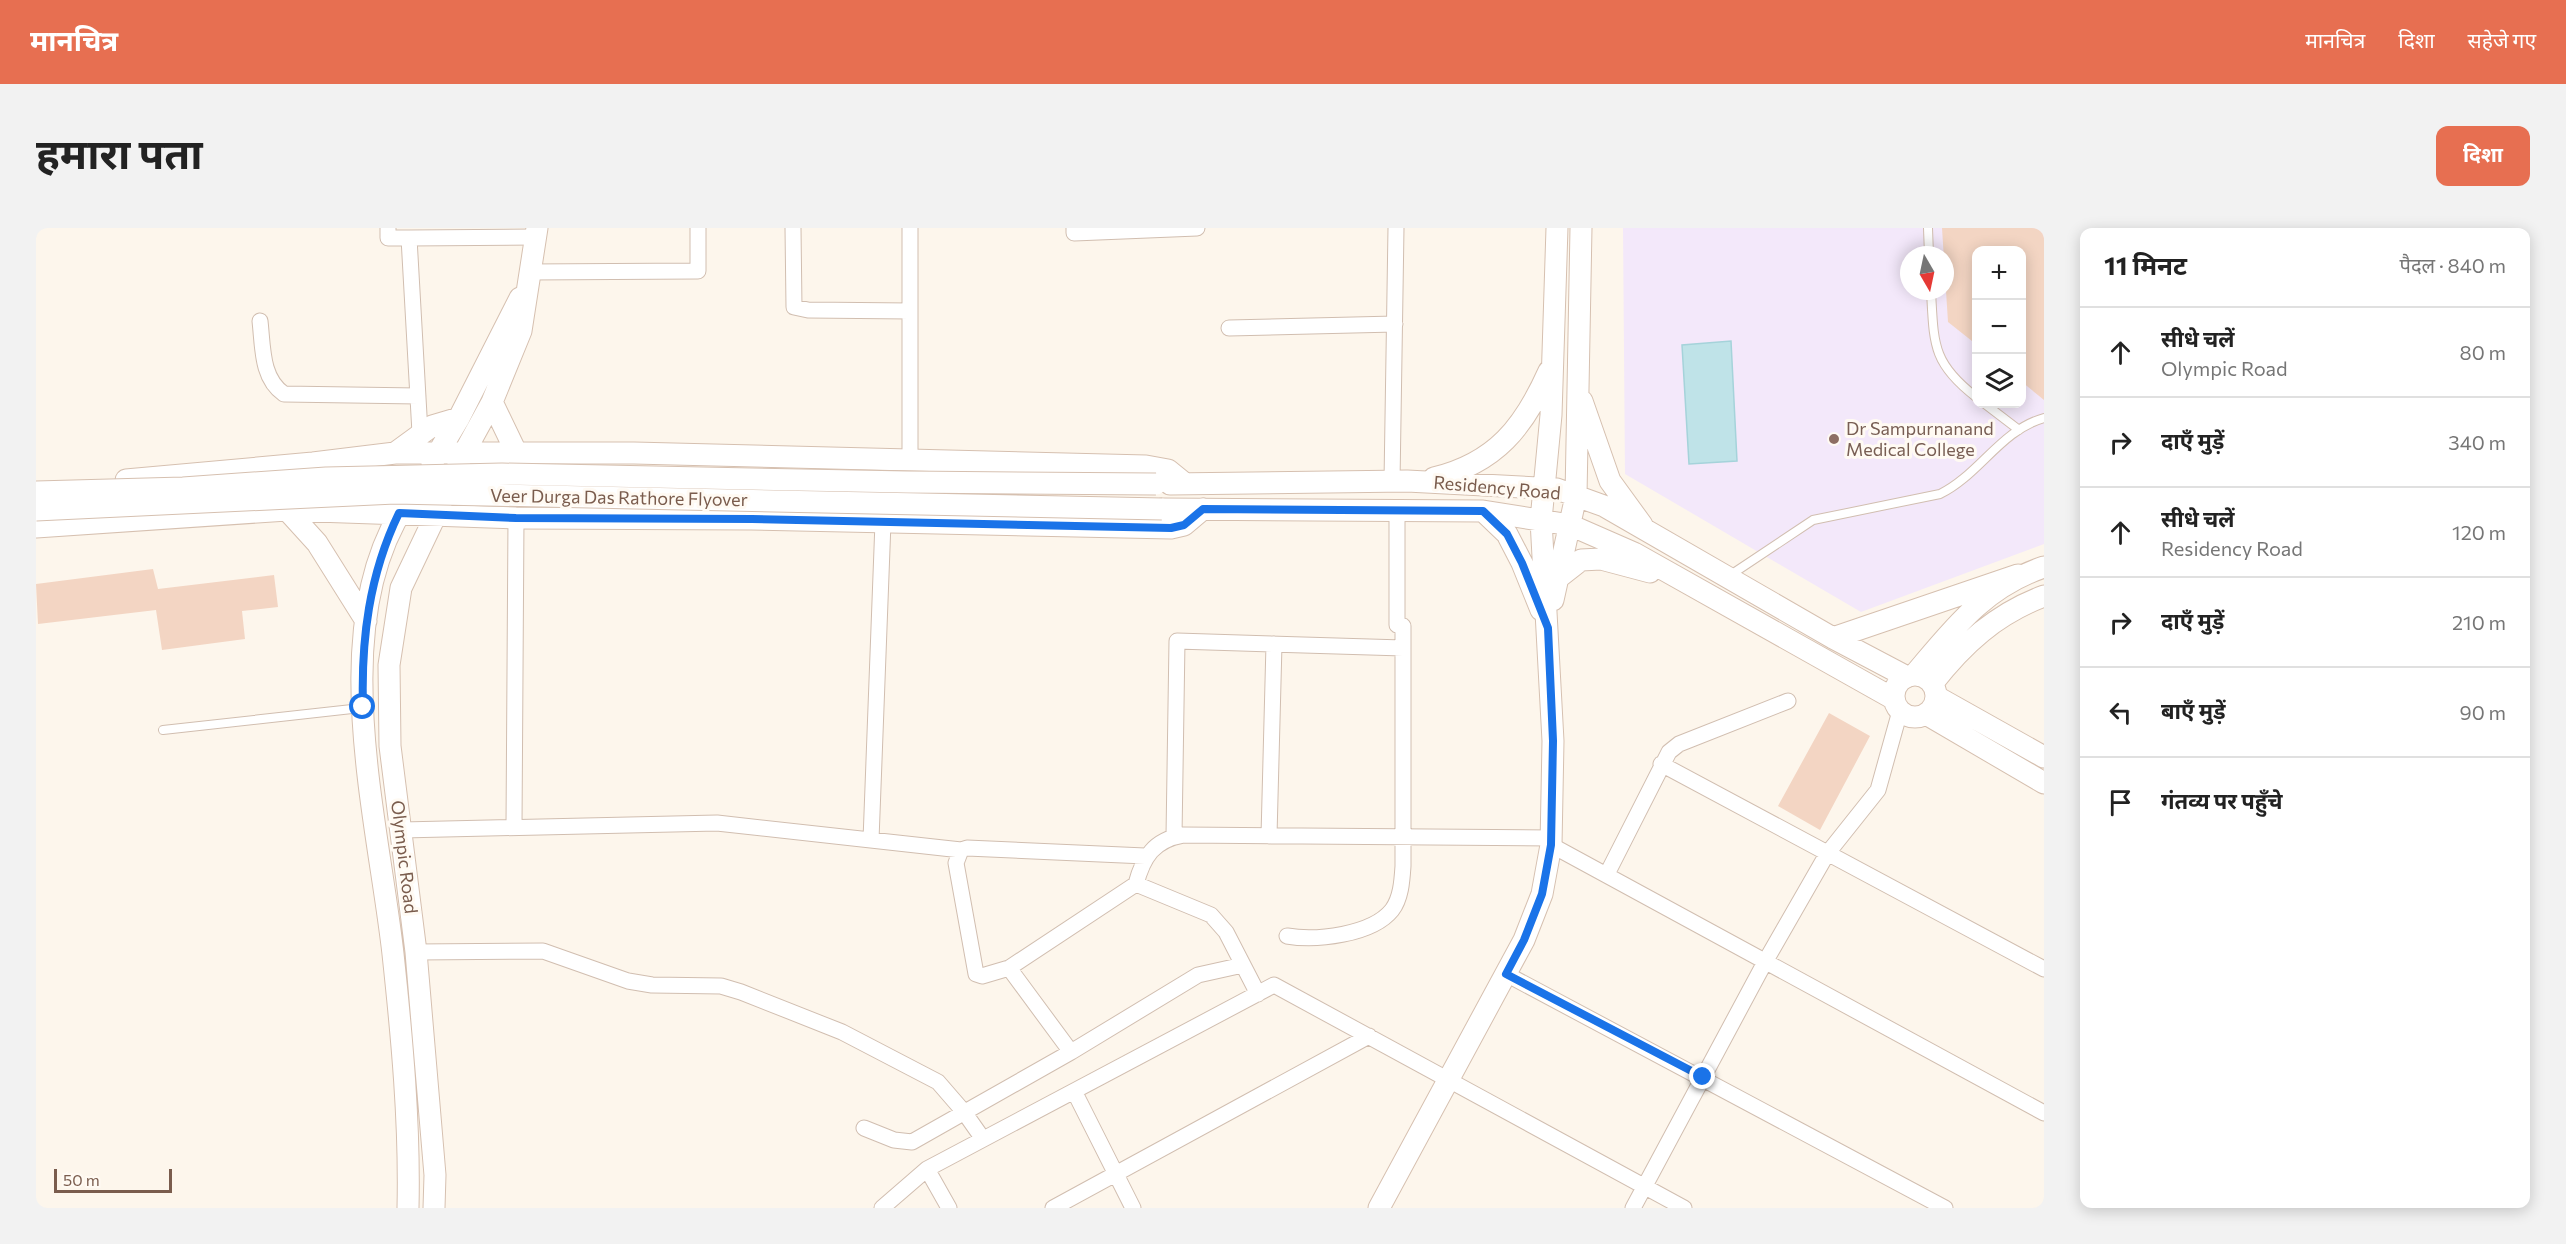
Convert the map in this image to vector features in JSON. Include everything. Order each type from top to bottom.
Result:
[{"type":"street","points":[[388,228],[387,238],[467,233],[536,233]]},
{"type":"street","points":[[528,279],[698,271],[698,228]]},
{"type":"street","points":[[793,228],[794,307],[808,310],[910,311]]},
{"type":"street","points":[[910,228],[910,460]]},
{"type":"street","points":[[1074,228],[1074,234],[1197,228]]},
{"type":"street","points":[[1396,228],[1395,324],[1399,482],[1437,478],[1503,445],[1534,403],[1552,363]]},
{"type":"street","points":[[1386,1205],[1449,1079],[1524,940],[1542,894],[1551,842],[1553,741],[1541,520],[1551,415],[1557,228]]},
{"type":"street","points":[[1548,628],[1576,496],[1581,228]]},
{"type":"street","name":"Olympic Road","points":[[434,1208],[435,1175],[416,952],[390,746],[389,665],[401,588],[462,454],[492,402],[521,331],[536,233]]},
{"type":"street","points":[[410,238],[420,433]]},
{"type":"street","name":"Olympic Road","points":[[408,1208],[404,1079],[393,954],[363,707],[362,664],[366,621],[383,551],[399,513],[459,418],[528,279]]},
{"type":"street","points":[[260,321],[267,373],[274,387],[284,394],[418,396]]},
{"type":"street","points":[[1229,328],[1395,324]]},
{"type":"street","points":[[1577,383],[1610,481],[1647,532]]},
{"type":"street","points":[[492,402],[517,454]]},
{"type":"street","points":[[395,453],[420,433],[442,422],[459,418]]},
{"type":"street","points":[[36,483],[149,479],[395,453],[634,453],[1146,466],[1168,470],[1184,483]]},
{"type":"street","points":[[292,465],[287,510],[317,543],[366,621]]},
{"type":"street","name":"Veer Durga Das Rathore Flyover","points":[[36,492],[183,488],[336,478],[502,474],[907,482],[1184,483]]},
{"type":"street","name":"Residency Road","points":[[1184,483],[1399,482],[1543,488],[1576,496],[1604,506],[2044,757]]},
{"type":"street","name":"Veer Durga Das Rathore Flyover","points":[[36,510],[381,493],[1203,509]]},
{"type":"street","points":[[36,528],[287,510],[516,518],[1171,528],[1184,525],[1203,509]]},
{"type":"street","name":"Residency Road","points":[[1203,509],[1483,511],[1570,525],[1634,553],[1897,705]]},
{"type":"street","points":[[1287,936],[1331,937],[1355,931],[1384,917],[1392,910],[1401,890],[1403,626],[1397,625],[1397,509]]},
{"type":"street","points":[[1483,511],[1507,534],[1522,563],[1548,628]]},
{"type":"street","points":[[514,826],[516,518]]},
{"type":"street","points":[[871,840],[883,522]]},
{"type":"street","points":[[1558,578],[1581,560],[1601,559],[1682,581]]},
{"type":"street","points":[[1833,638],[2044,567]]},
{"type":"street","points":[[1897,705],[1912,717],[1944,637],[1970,610],[2018,575]]},
{"type":"street","points":[[1923,689],[1981,630],[2044,596]]},
{"type":"street","points":[[1174,837],[1177,641],[1403,648]]},
{"type":"street","points":[[1269,836],[1274,644]]},
{"type":"street","points":[[1634,1208],[1765,962],[1827,854],[1878,790],[1897,705],[1897,686],[1923,689]]},
{"type":"street","name":"Residency Road","points":[[1923,689],[2044,783]]},
{"type":"street","points":[[1607,874],[1661,764],[1678,744],[1788,701]]},
{"type":"street","points":[[1661,764],[2044,969]]},
{"type":"street","points":[[402,830],[717,823],[961,850],[967,848],[1145,856]]},
{"type":"street","points":[[961,850],[956,863],[976,974],[982,976],[1009,968],[1137,884],[1145,856],[1166,838],[1403,837],[1551,842],[1765,962],[2044,1113]]},
{"type":"street","points":[[1137,884],[1211,915],[1226,932],[1258,994]]},
{"type":"street","points":[[416,952],[543,951],[555,953],[577,965],[628,981],[652,985],[721,986],[858,1040],[938,1082],[964,1112],[983,1139]]},
{"type":"street","points":[[864,1128],[894,1140],[912,1142],[1071,1052],[1198,975],[1243,965]]},
{"type":"street","points":[[1009,968],[1071,1052]]},
{"type":"street","points":[[1506,974],[1945,1208]]},
{"type":"street","points":[[882,1208],[927,1169],[1274,985],[1684,1208]]},
{"type":"street","points":[[1053,1208],[1369,1036]]},
{"type":"street","points":[[1074,1091],[1133,1208]]},
{"type":"street","points":[[927,1169],[949,1208]]},
{"type":"lane","points":[[1928,228],[1929,246]]},
{"type":"lane","points":[[1932,300],[1938,349],[1946,370],[1972,393]]},
{"type":"lane","points":[[1990,408],[2019,430]]},
{"type":"lane","points":[[1729,576],[1813,520],[1940,494],[1957,486],[2019,430],[2044,418]]},
{"type":"lane","points":[[163,730],[363,707]]},
{"type":"shaded area","name":"Dr Sampurnanand Medical College","points":[[1623,228],[2044,228],[2044,544],[1861,612],[1625,474]]},
{"type":"water","points":[[1731,341],[1737,461],[1689,464],[1682,345]]},
{"type":"building","points":[[1942,228],[2044,228],[2044,400],[2026,385],[2026,246],[1972,246],[1972,341],[1948,322],[1947,300],[1954,300],[1954,246],[1943,246]]},
{"type":"building","points":[[153,569],[158,589],[274,575],[278,607],[242,611],[245,639],[162,650],[156,610],[38,624],[36,584]]},
{"type":"building","points":[[1829,713],[1870,736],[1820,830],[1778,806]]},
{"type":"place","name":"Dr Sampurnanand Medical College","points":[[1834,439]]},
{"type":"route","points":[[363,707],[362,664],[366,621],[386,540],[399,513],[516,518],[752,519],[1171,528],[1193,520],[1203,509],[1483,511],[1507,534],[1522,563],[1548,628],[1553,741],[1551,845],[1542,894],[1524,940],[1506,974],[1703,1077]]}]
